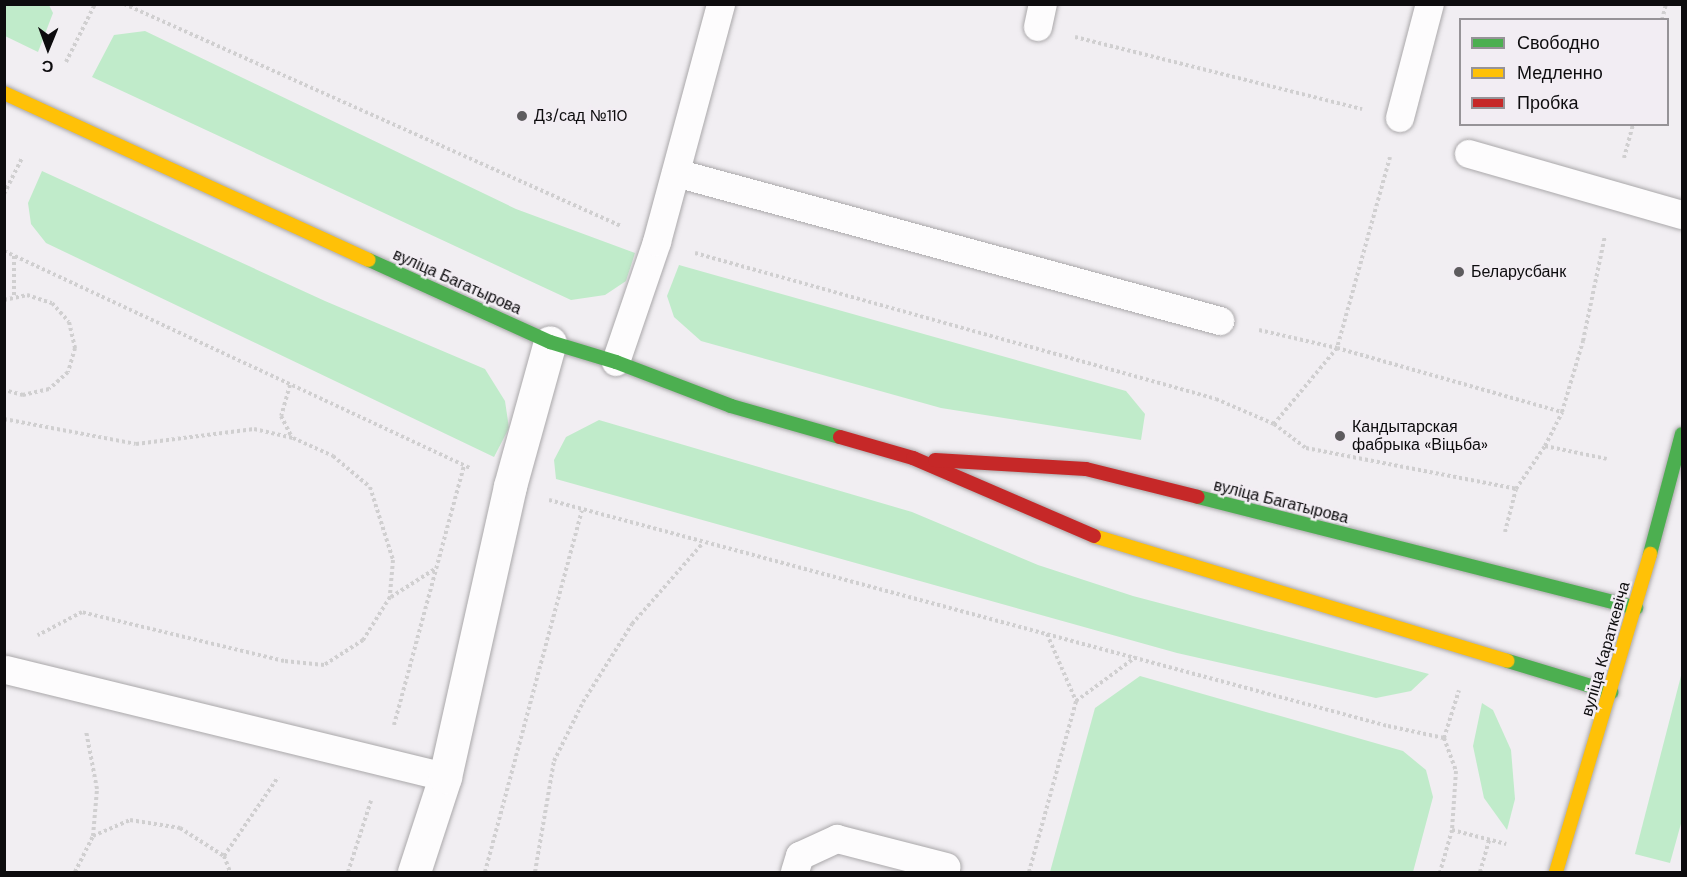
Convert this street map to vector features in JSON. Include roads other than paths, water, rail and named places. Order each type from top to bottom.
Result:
[{"type":"street","name":"вуліца Багатырова","points":[[4,93],[550,342],[616,362],[731,406],[913,458],[1074,530],[1611,692]]},
{"type":"street","points":[[414,873],[445,777],[510,486],[550,342]]},
{"type":"street","name":"вуліца Караткевіча","points":[[1556,873],[1636,609],[1683,434]]},
{"type":"street","name":"вуліца Багатырова","points":[[913,458],[1086,469],[1636,609]]},
{"type":"lane","points":[[616,362],[657,242],[721,4]]},
{"type":"lane","points":[[1400,118],[1430,4]]},
{"type":"lane","points":[[1469,154],[1683,215]]},
{"type":"lane","points":[[676,173],[1220,321]]},
{"type":"lane","points":[[6,670],[445,777]]},
{"type":"lane","points":[[795,873],[800,856],[837,839],[946,867]]},
{"type":"place","name":"Дз/сад №110","points":[[522,116]]},
{"type":"place","name":"Беларусбанк","points":[[1459,272]]},
{"type":"place","name":"Кандытарская фабрыка «Віцьба»","points":[[1340,436]]}]
